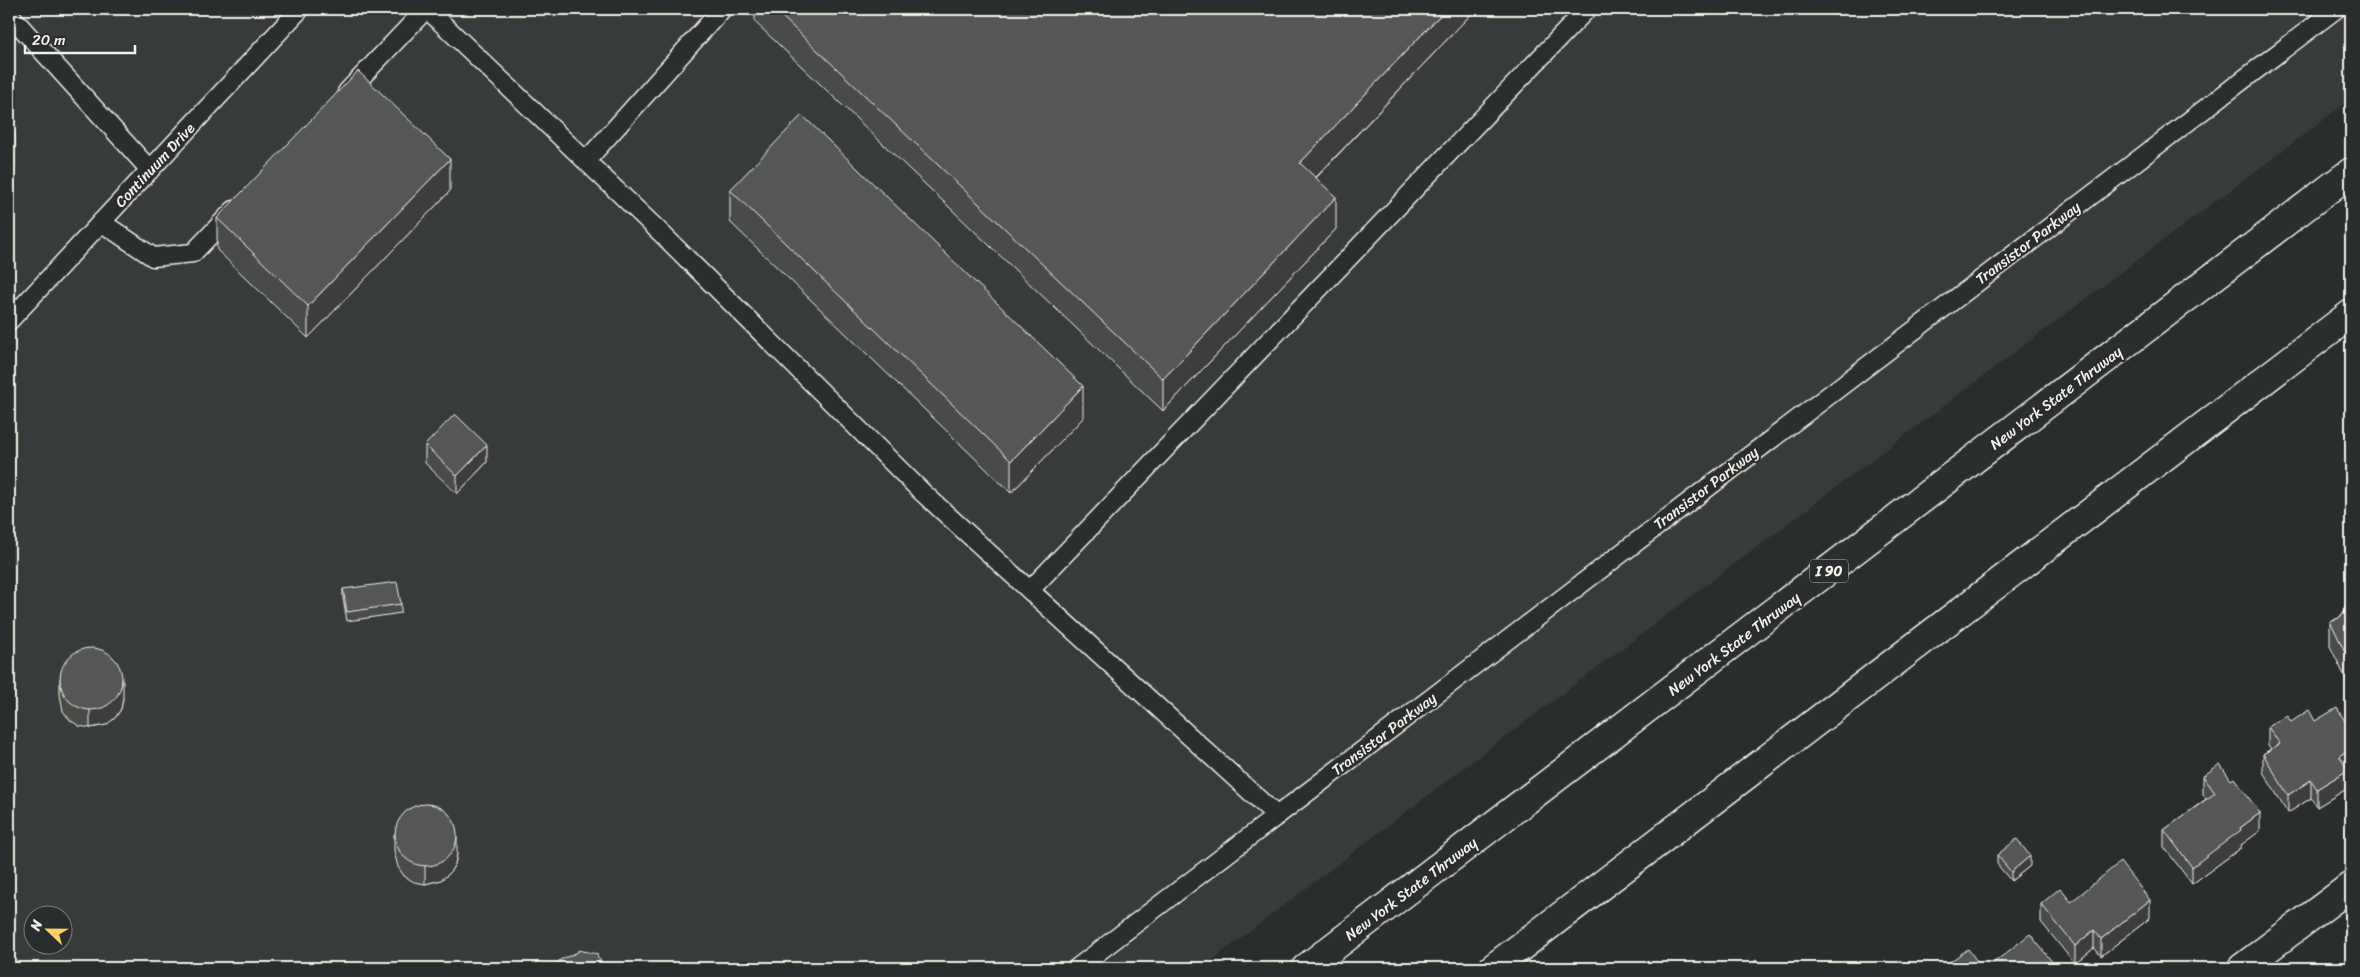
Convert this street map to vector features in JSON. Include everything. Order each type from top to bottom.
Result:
[{"type":"main road","name":"New York State Thruway","points":[[1306,968],[2351,172]]},
{"type":"main road","points":[[1493,968],[2351,314]]},
{"type":"main road","points":[[2242,968],[2351,886]]},
{"type":"lane","name":"Continuum Drive","points":[[9,321],[300,9]]},
{"type":"lane","points":[[337,102],[426,9],[586,161],[922,492],[1277,816]]},
{"type":"lane","points":[[586,161],[722,9]]},
{"type":"lane","points":[[1030,590],[1587,9]]},
{"type":"lane","name":"Transistor Parkway","points":[[1077,968],[2336,9]]},
{"type":"lane","points":[[9,14],[150,170]]},
{"type":"lane","points":[[101,222],[153,257],[193,253],[248,196]]},
{"type":"shaded area","points":[[9,9],[2351,9],[2351,99],[1440,786],[1202,968],[9,968]]},
{"type":"building","points":[[774,9],[1446,9],[1300,163],[1336,197],[1163,379]]},
{"type":"building","points":[[358,71],[450,159],[308,306],[217,218]]},
{"type":"building","points":[[9,90],[13,94],[9,98]]},
{"type":"building","points":[[802,115],[1083,386],[1011,461],[730,190]]},
{"type":"building","points":[[9,129],[15,135],[9,142]]},
{"type":"building","points":[[455,414],[487,445],[457,476],[425,445]]},
{"type":"building","points":[[397,582],[401,604],[347,612],[343,589]]},
{"type":"building","points":[[2351,602],[2351,664],[2330,621],[2339,618],[2344,612],[2346,605]]},
{"type":"building","points":[[85,648],[97,648],[113,657],[120,667],[122,679],[120,691],[113,701],[97,710],[85,710],[74,705],[65,696],[60,685],[60,673],[65,662],[74,653]]},
{"type":"building","points":[[2337,708],[2351,731],[2351,748],[2339,756],[2348,770],[2317,789],[2311,780],[2288,795],[2263,754],[2280,744],[2268,727],[2287,716],[2291,722],[2309,710],[2315,721]]},
{"type":"building","points":[[2220,764],[2231,780],[2234,778],[2260,813],[2192,867],[2164,830],[2215,793],[2203,776]]},
{"type":"building","points":[[420,804],[432,804],[448,813],[455,823],[457,835],[455,847],[448,857],[432,866],[420,866],[409,861],[400,852],[395,841],[395,829],[400,818],[409,809]]},
{"type":"building","points":[[2017,839],[2030,856],[2011,872],[1997,855]]},
{"type":"building","points":[[2120,862],[2150,900],[2101,939],[2094,930],[2075,946],[2041,904],[2060,888],[2071,902]]},
{"type":"building","points":[[2030,934],[2057,968],[1987,968]]},
{"type":"building","points":[[1968,949],[1979,964],[1973,968],[1941,968]]},
{"type":"building","points":[[578,950],[598,954],[597,957],[607,968],[554,968],[560,960],[578,952]]},
{"type":"building","points":[[1756,960],[1763,968],[1746,968]]}]
